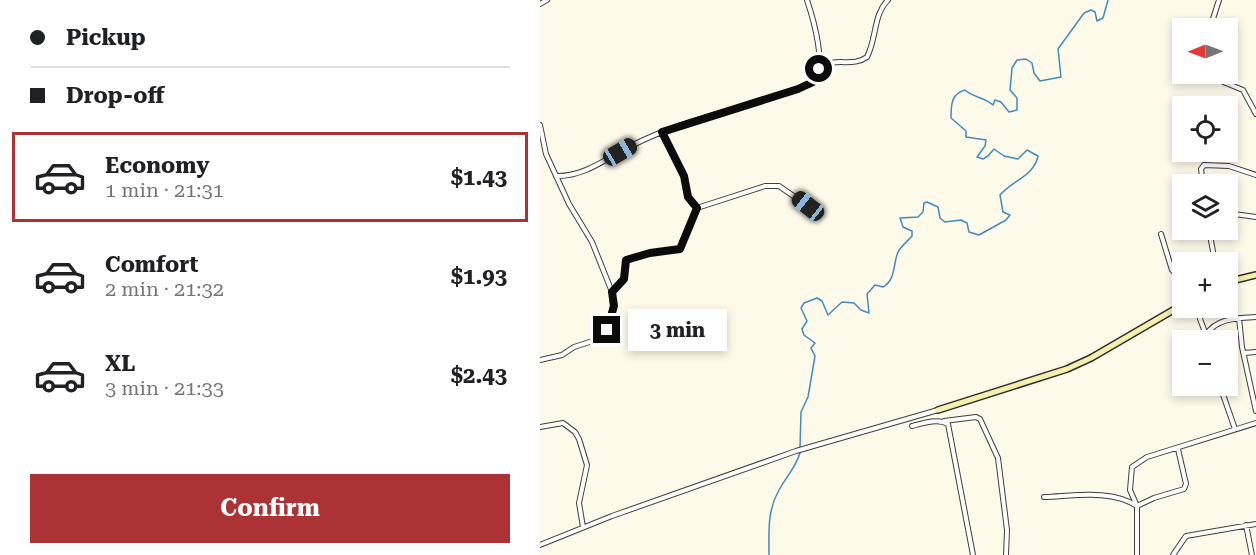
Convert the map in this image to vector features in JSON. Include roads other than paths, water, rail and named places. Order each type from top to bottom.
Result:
[{"type":"street","points":[[540,4],[547,0]]},
{"type":"street","points":[[556,176],[581,172],[662,132],[805,86],[817,79],[818,43],[808,2],[812,0]]},
{"type":"street","points":[[819,69],[830,62],[856,62],[867,57],[873,40],[878,11],[888,0]]},
{"type":"street","points":[[1213,18],[1219,0]]},
{"type":"street","points":[[1228,84],[1243,90],[1256,114]]},
{"type":"street","points":[[540,125],[546,154],[592,242],[612,292],[614,306],[607,330],[599,339],[574,347],[562,355],[540,360]]},
{"type":"street","points":[[662,132],[684,176],[688,197],[697,208]]},
{"type":"street","points":[[540,155],[546,154]]},
{"type":"street","points":[[1202,174],[1201,169],[1204,165],[1229,166],[1256,175]]},
{"type":"street","points":[[612,292],[624,279],[626,260],[650,253],[680,249],[697,208],[765,186],[779,186],[808,206]]},
{"type":"street","points":[[1238,215],[1256,217]]},
{"type":"street","points":[[1161,234],[1172,270]]},
{"type":"street","points":[[1238,279],[1256,275]]},
{"type":"street","points":[[540,546],[583,527],[796,451],[1067,369],[1091,358],[1172,311]]},
{"type":"street","points":[[1212,330],[1216,324],[1239,318],[1256,317]]},
{"type":"street","points":[[1239,318],[1256,411]]},
{"type":"street","points":[[1244,353],[1256,352]]},
{"type":"street","points":[[1224,396],[1235,429]]},
{"type":"street","points":[[912,426],[976,417],[984,426],[998,458],[1007,530],[1006,555]]},
{"type":"street","points":[[944,421],[950,429],[966,527],[973,555]]},
{"type":"street","points":[[540,427],[563,423],[579,439],[587,465],[579,503],[583,527]]},
{"type":"street","points":[[1137,555],[1137,506],[1130,490],[1132,467],[1147,457],[1256,423]]},
{"type":"street","points":[[1137,506],[1184,489],[1186,484],[1178,449]]},
{"type":"street","points":[[1044,497],[1084,495],[1124,497],[1137,506]]},
{"type":"street","points":[[1173,555],[1186,536],[1256,524]]},
{"type":"street","points":[[1246,525],[1252,555]]},
{"type":"waterway","points":[[800,448],[801,412],[808,397],[815,356],[811,348],[815,343],[804,335],[802,329],[807,321],[801,308],[804,303],[817,298],[822,301],[828,315],[842,302],[854,303],[861,310],[869,313],[867,294],[875,285],[883,287],[887,284],[892,276],[898,252],[912,236],[912,231],[903,227],[900,218],[918,217],[923,212],[924,203],[938,207],[940,218],[945,222],[961,220],[967,223],[969,232],[979,235],[1006,220],[1010,215],[1003,212],[1000,195],[1028,173],[1036,163],[1038,156],[1027,150],[1018,159],[1004,156],[994,149],[983,159],[977,157],[985,146],[986,140],[966,137],[966,131],[951,118],[954,97],[965,90],[993,105],[995,100],[1001,102],[1009,112],[1017,110],[1017,98],[1010,90],[1012,68],[1017,60],[1026,59],[1032,63],[1034,73],[1040,81],[1061,77],[1058,49],[1084,13],[1091,10],[1095,12],[1097,21],[1103,18],[1108,0]]},
{"type":"waterway","points":[[769,555],[769,522],[772,506],[800,453]]}]
